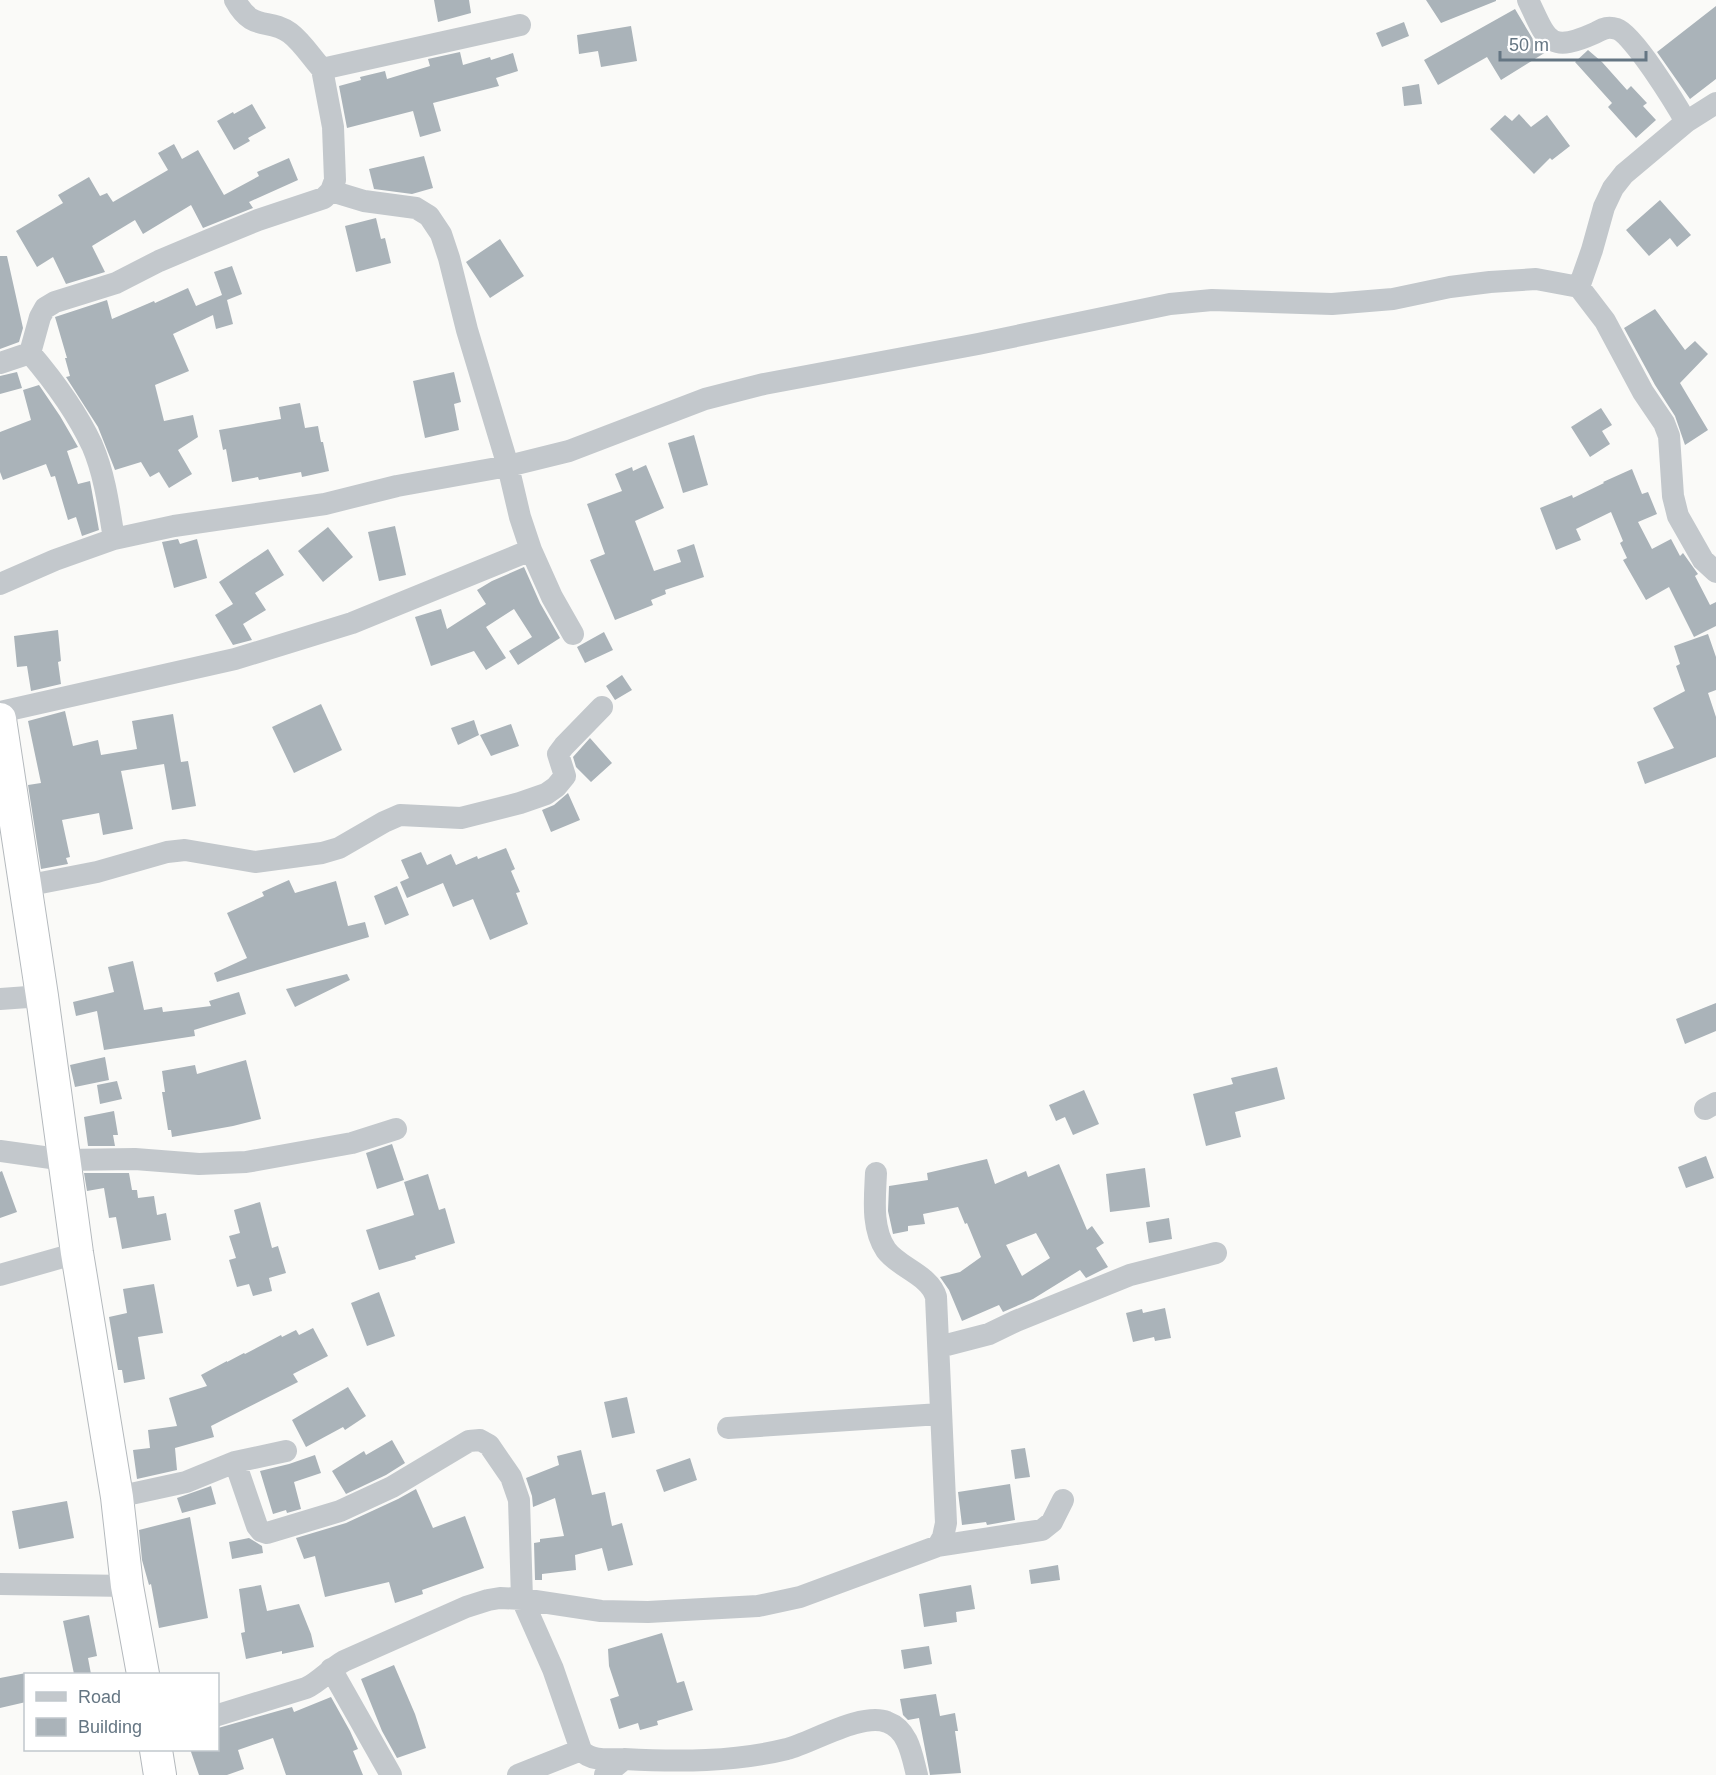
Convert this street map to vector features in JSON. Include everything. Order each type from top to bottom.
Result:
[{"type":"highway","points":[[0,719],[6,809],[26,886],[77,1253],[117,1497],[127,1586],[143,1673]]},
{"type":"highway","points":[[156,1751],[160,1775]]},
{"type":"street","points":[[30,354],[40,317],[45,308],[55,302],[116,283],[159,261],[258,220],[313,203],[324,198],[331,191],[335,180],[333,127],[322,69],[290,33],[275,26],[261,25],[250,19],[236,0]]},
{"type":"street","points":[[1528,0],[1543,31],[1552,41],[1561,44],[1574,42],[1608,27],[1620,30],[1675,101],[1686,122]]},
{"type":"street","points":[[322,69],[520,25]]},
{"type":"street","points":[[1579,287],[1604,207],[1613,188],[1624,174],[1686,122],[1716,103]]},
{"type":"street","points":[[331,191],[364,201],[416,208],[429,216],[441,234],[508,466],[520,517],[531,550],[552,597],[573,634]]},
{"type":"street","points":[[0,584],[55,560],[114,540],[174,526],[325,504],[397,486],[508,466],[568,451],[695,403],[764,384],[978,344],[1170,304],[1212,300],[1332,304],[1393,299],[1480,283],[1536,279],[1579,287],[1605,321],[1643,392],[1670,436],[1672,496],[1678,516],[1703,560],[1716,572]]},
{"type":"street","points":[[0,363],[30,354]]},
{"type":"street","points":[[30,354],[82,426],[93,447],[107,494],[114,540]]},
{"type":"street","points":[[0,712],[235,659],[352,623],[531,550]]},
{"type":"street","points":[[26,886],[97,873],[167,852],[185,850],[255,862],[322,853],[339,848],[400,815],[461,818],[520,803],[546,794],[556,787],[565,776],[558,754],[602,707]]},
{"type":"street","points":[[0,999],[42,996]]},
{"type":"street","points":[[0,1151],[65,1160],[135,1159],[198,1164],[246,1162],[352,1143],[396,1129]]},
{"type":"street","points":[[876,1173],[875,1214],[879,1237],[886,1251],[934,1290],[939,1347],[945,1523],[943,1537],[938,1546]]},
{"type":"street","points":[[0,1275],[77,1253]]},
{"type":"street","points":[[939,1347],[989,1334],[1130,1275],[1216,1253]]},
{"type":"street","points":[[728,1428],[940,1414]]},
{"type":"street","points":[[235,1462],[256,1526],[267,1533],[340,1511],[392,1487],[469,1441],[480,1440],[489,1445],[511,1477],[519,1500],[522,1599],[553,1669],[581,1750],[586,1756],[597,1759],[675,1762],[742,1757],[789,1748],[846,1726],[875,1720],[888,1722],[901,1731],[908,1740],[917,1775]]},
{"type":"street","points":[[117,1497],[186,1482],[235,1462],[286,1451]]},
{"type":"street","points":[[219,1715],[306,1688],[344,1661],[466,1607],[500,1598],[522,1599],[601,1611],[648,1612],[758,1606],[800,1598],[938,1546],[1042,1530],[1052,1522],[1063,1500]]},
{"type":"street","points":[[0,1584],[127,1586]]},
{"type":"street","points":[[331,1669],[391,1775]]},
{"type":"street","points":[[519,1775],[581,1750]]},
{"type":"street","points":[[605,1775],[624,1759]]},
{"type":"building","points":[[434,0],[469,0],[471,13],[438,22]]},
{"type":"building","points":[[1426,0],[1496,0],[1496,1],[1441,23]]},
{"type":"building","points":[[1716,6],[1716,79],[1690,99],[1657,52]]},
{"type":"building","points":[[1515,9],[1534,41],[1546,52],[1501,80],[1487,57],[1438,85],[1424,60]]},
{"type":"building","points":[[1404,22],[1409,36],[1382,47],[1376,33]]},
{"type":"building","points":[[631,26],[637,61],[601,67],[598,51],[579,54],[577,35]]},
{"type":"building","points":[[1588,50],[1627,90],[1631,86],[1647,103],[1643,106],[1656,120],[1636,138],[1608,107],[1612,103],[1575,62]]},
{"type":"building","points":[[460,52],[463,65],[513,53],[518,71],[496,78],[499,86],[433,103],[441,131],[420,137],[413,111],[347,128],[339,86],[361,80],[360,77],[385,71],[387,79],[430,66],[428,59]]},
{"type":"building","points":[[1419,84],[1422,104],[1404,106],[1402,87]]},
{"type":"building","points":[[252,104],[266,128],[248,138],[250,141],[234,150],[217,121]]},
{"type":"building","points":[[1519,114],[1531,127],[1547,115],[1570,146],[1552,160],[1550,158],[1534,174],[1490,129],[1505,115],[1512,121]]},
{"type":"building","points":[[174,144],[182,159],[198,150],[224,195],[259,176],[257,172],[289,158],[298,180],[249,202],[253,208],[203,228],[191,205],[143,234],[135,220],[92,246],[105,272],[66,284],[53,257],[37,267],[16,231],[63,203],[58,195],[89,177],[100,196],[107,193],[113,202],[168,170],[158,153]]},
{"type":"building","points":[[424,156],[433,188],[412,194],[374,189],[369,169]]},
{"type":"building","points":[[1660,200],[1691,235],[1677,247],[1670,238],[1649,256],[1626,230]]},
{"type":"building","points":[[376,218],[381,239],[385,238],[391,263],[356,272],[345,226]]},
{"type":"building","points":[[500,239],[524,276],[490,298],[466,262]]},
{"type":"building","points":[[0,256],[7,256],[23,328],[19,342],[0,349]]},
{"type":"building","points":[[232,266],[242,294],[227,300],[233,324],[216,329],[213,315],[173,334],[189,371],[155,385],[164,421],[193,415],[198,437],[178,450],[192,474],[169,488],[159,472],[150,477],[141,462],[115,470],[98,427],[66,377],[70,376],[65,358],[67,358],[55,317],[107,300],[112,319],[188,288],[196,306],[222,295],[214,272]]},
{"type":"building","points":[[1655,309],[1685,350],[1695,341],[1708,354],[1680,383],[1708,430],[1685,445],[1675,416],[1624,328]]},
{"type":"building","points":[[17,372],[22,388],[0,394],[0,376]]},
{"type":"building","points":[[454,372],[461,402],[454,404],[459,430],[425,438],[413,381]]},
{"type":"building","points":[[39,385],[78,447],[67,451],[78,484],[90,481],[99,530],[82,536],[76,517],[68,520],[55,476],[51,477],[46,464],[3,480],[0,472],[0,432],[31,420],[23,390]]},
{"type":"building","points":[[300,403],[305,428],[318,426],[329,471],[302,477],[301,472],[259,480],[258,477],[232,482],[226,449],[223,450],[219,430],[281,419],[279,407]]},
{"type":"building","points":[[1601,408],[1612,425],[1602,431],[1610,444],[1590,457],[1571,427]]},
{"type":"building","points":[[694,435],[708,485],[683,493],[668,443]]},
{"type":"building","points":[[646,465],[664,508],[635,521],[654,571],[681,562],[677,550],[694,544],[704,577],[665,590],[666,594],[651,600],[653,605],[615,620],[590,560],[605,554],[587,504],[622,491],[615,474],[632,467],[633,471]]},
{"type":"building","points":[[1632,469],[1642,494],[1648,492],[1657,514],[1638,522],[1652,549],[1671,539],[1680,556],[1683,553],[1698,574],[1695,576],[1710,605],[1716,602],[1716,626],[1694,637],[1669,587],[1646,600],[1623,560],[1627,558],[1620,543],[1623,541],[1611,512],[1576,529],[1581,540],[1556,550],[1540,508],[1572,495],[1573,498]]},
{"type":"building","points":[[395,526],[406,575],[379,581],[368,532]]},
{"type":"building","points":[[328,527],[353,557],[323,582],[298,551]]},
{"type":"building","points":[[178,539],[180,544],[197,539],[207,578],[174,588],[162,542]]},
{"type":"building","points":[[268,549],[284,575],[255,593],[266,610],[243,624],[252,640],[233,645],[215,615],[233,604],[219,582]]},
{"type":"building","points":[[524,567],[540,603],[560,638],[518,665],[509,651],[532,637],[514,609],[486,627],[506,658],[486,670],[474,651],[431,666],[415,617],[441,609],[447,629],[486,604],[477,590]]},
{"type":"building","points":[[58,630],[61,684],[31,691],[27,666],[17,667],[14,636]]},
{"type":"building","points":[[604,632],[613,650],[585,663],[577,647]]},
{"type":"building","points":[[1708,634],[1716,657],[1716,690],[1708,693],[1716,717],[1716,757],[1645,784],[1637,762],[1674,748],[1653,708],[1685,691],[1676,666],[1680,664],[1674,646]]},
{"type":"building","points":[[622,675],[632,690],[615,700],[606,686]]},
{"type":"building","points":[[321,704],[342,750],[294,773],[272,727]]},
{"type":"building","points":[[65,711],[73,746],[98,740],[101,755],[137,749],[132,721],[173,714],[181,762],[188,761],[196,806],[172,810],[164,764],[121,771],[133,829],[103,835],[99,813],[62,820],[70,857],[66,858],[68,864],[41,869],[28,785],[41,783],[28,721]]},
{"type":"building","points":[[474,720],[479,735],[458,745],[451,728]]},
{"type":"building","points":[[511,724],[519,746],[491,756],[480,735]]},
{"type":"building","points":[[590,738],[612,763],[591,782],[576,767],[573,757]]},
{"type":"building","points":[[568,793],[580,820],[551,832],[542,810],[554,805]]},
{"type":"building","points":[[506,848],[515,869],[511,871],[520,892],[516,893],[528,924],[490,940],[473,899],[453,907],[443,883],[407,898],[400,882],[409,878],[401,860],[421,852],[427,865],[451,854],[456,865]]},
{"type":"building","points":[[289,880],[295,893],[336,881],[348,926],[365,922],[369,937],[217,982],[214,973],[247,958],[227,913],[264,896],[262,892]]},
{"type":"building","points":[[397,886],[409,915],[385,925],[374,896]]},
{"type":"building","points":[[133,961],[144,1010],[162,1007],[163,1012],[211,1006],[209,1001],[239,992],[246,1014],[194,1030],[195,1036],[104,1050],[97,1011],[76,1016],[73,1002],[114,992],[108,967]]},
{"type":"building","points":[[347,974],[350,980],[295,1007],[286,989]]},
{"type":"building","points":[[1716,1003],[1716,1031],[1685,1044],[1676,1019]]},
{"type":"building","points":[[105,1057],[109,1080],[75,1087],[70,1065]]},
{"type":"building","points":[[246,1060],[261,1119],[172,1137],[171,1130],[168,1130],[162,1092],[165,1092],[162,1071],[195,1065],[197,1074]]},
{"type":"building","points":[[1277,1067],[1285,1099],[1235,1112],[1241,1137],[1206,1146],[1193,1094],[1233,1084],[1231,1078]]},
{"type":"building","points":[[117,1081],[122,1099],[100,1104],[97,1085]]},
{"type":"building","points":[[1084,1090],[1099,1124],[1073,1135],[1065,1117],[1056,1121],[1049,1105]]},
{"type":"building","points":[[114,1111],[118,1135],[113,1135],[115,1146],[88,1146],[84,1117]]},
{"type":"building","points":[[392,1144],[404,1180],[377,1189],[366,1153]]},
{"type":"building","points":[[1706,1156],[1714,1178],[1686,1188],[1678,1167]]},
{"type":"building","points":[[987,1159],[995,1184],[1026,1171],[1028,1177],[1059,1164],[1087,1230],[1092,1226],[1104,1243],[1096,1248],[1108,1267],[1086,1278],[1080,1270],[1033,1299],[1003,1312],[999,1305],[962,1321],[949,1290],[940,1277],[960,1272],[981,1257],[958,1207],[923,1214],[925,1224],[908,1226],[908,1231],[893,1234],[888,1211],[889,1186],[928,1180],[927,1173]],"holes":[[[1036,1233],[1050,1258],[1022,1276],[1006,1245]]]},
{"type":"building","points":[[1145,1168],[1150,1207],[1110,1212],[1106,1174]]},
{"type":"building","points":[[2,1171],[17,1212],[0,1218],[0,1172]]},
{"type":"building","points":[[84,1173],[129,1173],[132,1190],[137,1190],[138,1198],[154,1196],[157,1215],[166,1213],[171,1240],[122,1249],[116,1217],[109,1218],[104,1188],[87,1191]]},
{"type":"building","points":[[428,1174],[439,1210],[445,1208],[455,1243],[415,1256],[416,1259],[379,1270],[366,1230],[414,1215],[404,1182]]},
{"type":"building","points":[[260,1202],[272,1248],[278,1246],[286,1273],[269,1278],[272,1291],[253,1296],[249,1284],[237,1287],[229,1260],[236,1258],[229,1236],[240,1233],[234,1210]]},
{"type":"building","points":[[1169,1218],[1172,1239],[1149,1243],[1146,1222]]},
{"type":"building","points":[[154,1284],[163,1333],[138,1337],[145,1379],[124,1383],[122,1370],[118,1370],[109,1317],[127,1313],[123,1289]]},
{"type":"building","points":[[379,1292],[395,1336],[367,1346],[351,1303]]},
{"type":"building","points":[[1165,1308],[1171,1338],[1155,1341],[1154,1337],[1133,1342],[1126,1313],[1142,1309],[1143,1313]]},
{"type":"building","points":[[313,1328],[328,1356],[293,1374],[298,1382],[211,1426],[214,1437],[175,1448],[177,1470],[137,1479],[133,1450],[150,1448],[148,1430],[177,1426],[169,1398],[207,1386],[201,1375],[227,1361],[281,1335],[282,1337],[296,1330],[299,1335]]},
{"type":"building","points":[[348,1387],[366,1416],[345,1430],[343,1427],[306,1447],[292,1420]]},
{"type":"building","points":[[627,1397],[635,1433],[612,1438],[604,1402]]},
{"type":"building","points":[[392,1440],[405,1463],[346,1494],[332,1471],[364,1451],[366,1455]]},
{"type":"building","points":[[1025,1448],[1030,1477],[1015,1479],[1011,1450]]},
{"type":"building","points":[[581,1450],[592,1495],[605,1492],[612,1526],[622,1523],[633,1565],[608,1571],[602,1548],[575,1555],[576,1570],[542,1574],[542,1580],[535,1580],[534,1543],[540,1542],[540,1539],[564,1536],[555,1498],[533,1507],[526,1478],[559,1465],[557,1456]]},
{"type":"building","points":[[315,1455],[321,1473],[294,1482],[301,1509],[273,1514],[260,1471]]},
{"type":"building","points":[[690,1458],[697,1480],[664,1492],[656,1470]]},
{"type":"building","points":[[1010,1484],[1015,1520],[987,1525],[986,1522],[962,1525],[958,1492]]},
{"type":"building","points":[[211,1486],[216,1504],[182,1513],[177,1498]]},
{"type":"building","points":[[416,1489],[433,1528],[465,1516],[484,1568],[422,1590],[423,1594],[395,1603],[389,1582],[325,1597],[315,1556],[304,1559],[296,1538],[346,1523]]},
{"type":"building","points":[[67,1501],[74,1538],[19,1549],[12,1511]]},
{"type":"building","points":[[190,1517],[208,1618],[159,1628],[151,1584],[149,1585],[142,1560],[139,1530]]},
{"type":"building","points":[[249,1538],[262,1546],[263,1553],[232,1559],[229,1542]]},
{"type":"building","points":[[1058,1565],[1060,1580],[1031,1584],[1029,1570]]},
{"type":"building","points":[[261,1585],[267,1611],[299,1604],[314,1647],[246,1659],[241,1633],[245,1632],[239,1589]]},
{"type":"building","points":[[971,1585],[975,1609],[956,1612],[957,1622],[924,1627],[919,1594]]},
{"type":"building","points":[[89,1615],[97,1656],[88,1658],[91,1673],[74,1673],[63,1621]]},
{"type":"building","points":[[662,1633],[677,1683],[684,1681],[693,1710],[657,1721],[658,1725],[640,1730],[638,1723],[619,1729],[610,1699],[619,1696],[609,1666],[608,1649]]},
{"type":"building","points":[[929,1646],[932,1664],[904,1669],[901,1650]]},
{"type":"building","points":[[394,1665],[415,1714],[426,1748],[397,1758],[382,1731],[361,1679]]},
{"type":"building","points":[[24,1673],[24,1702],[0,1708],[0,1678]]},
{"type":"building","points":[[936,1694],[940,1716],[955,1713],[961,1773],[930,1775],[919,1718],[908,1720],[903,1715],[900,1699]]},
{"type":"building","points":[[331,1697],[358,1749],[353,1751],[363,1775],[286,1775],[273,1738],[238,1750],[244,1769],[227,1775],[199,1775],[191,1751],[219,1751],[219,1728],[292,1707],[294,1712]]}]
